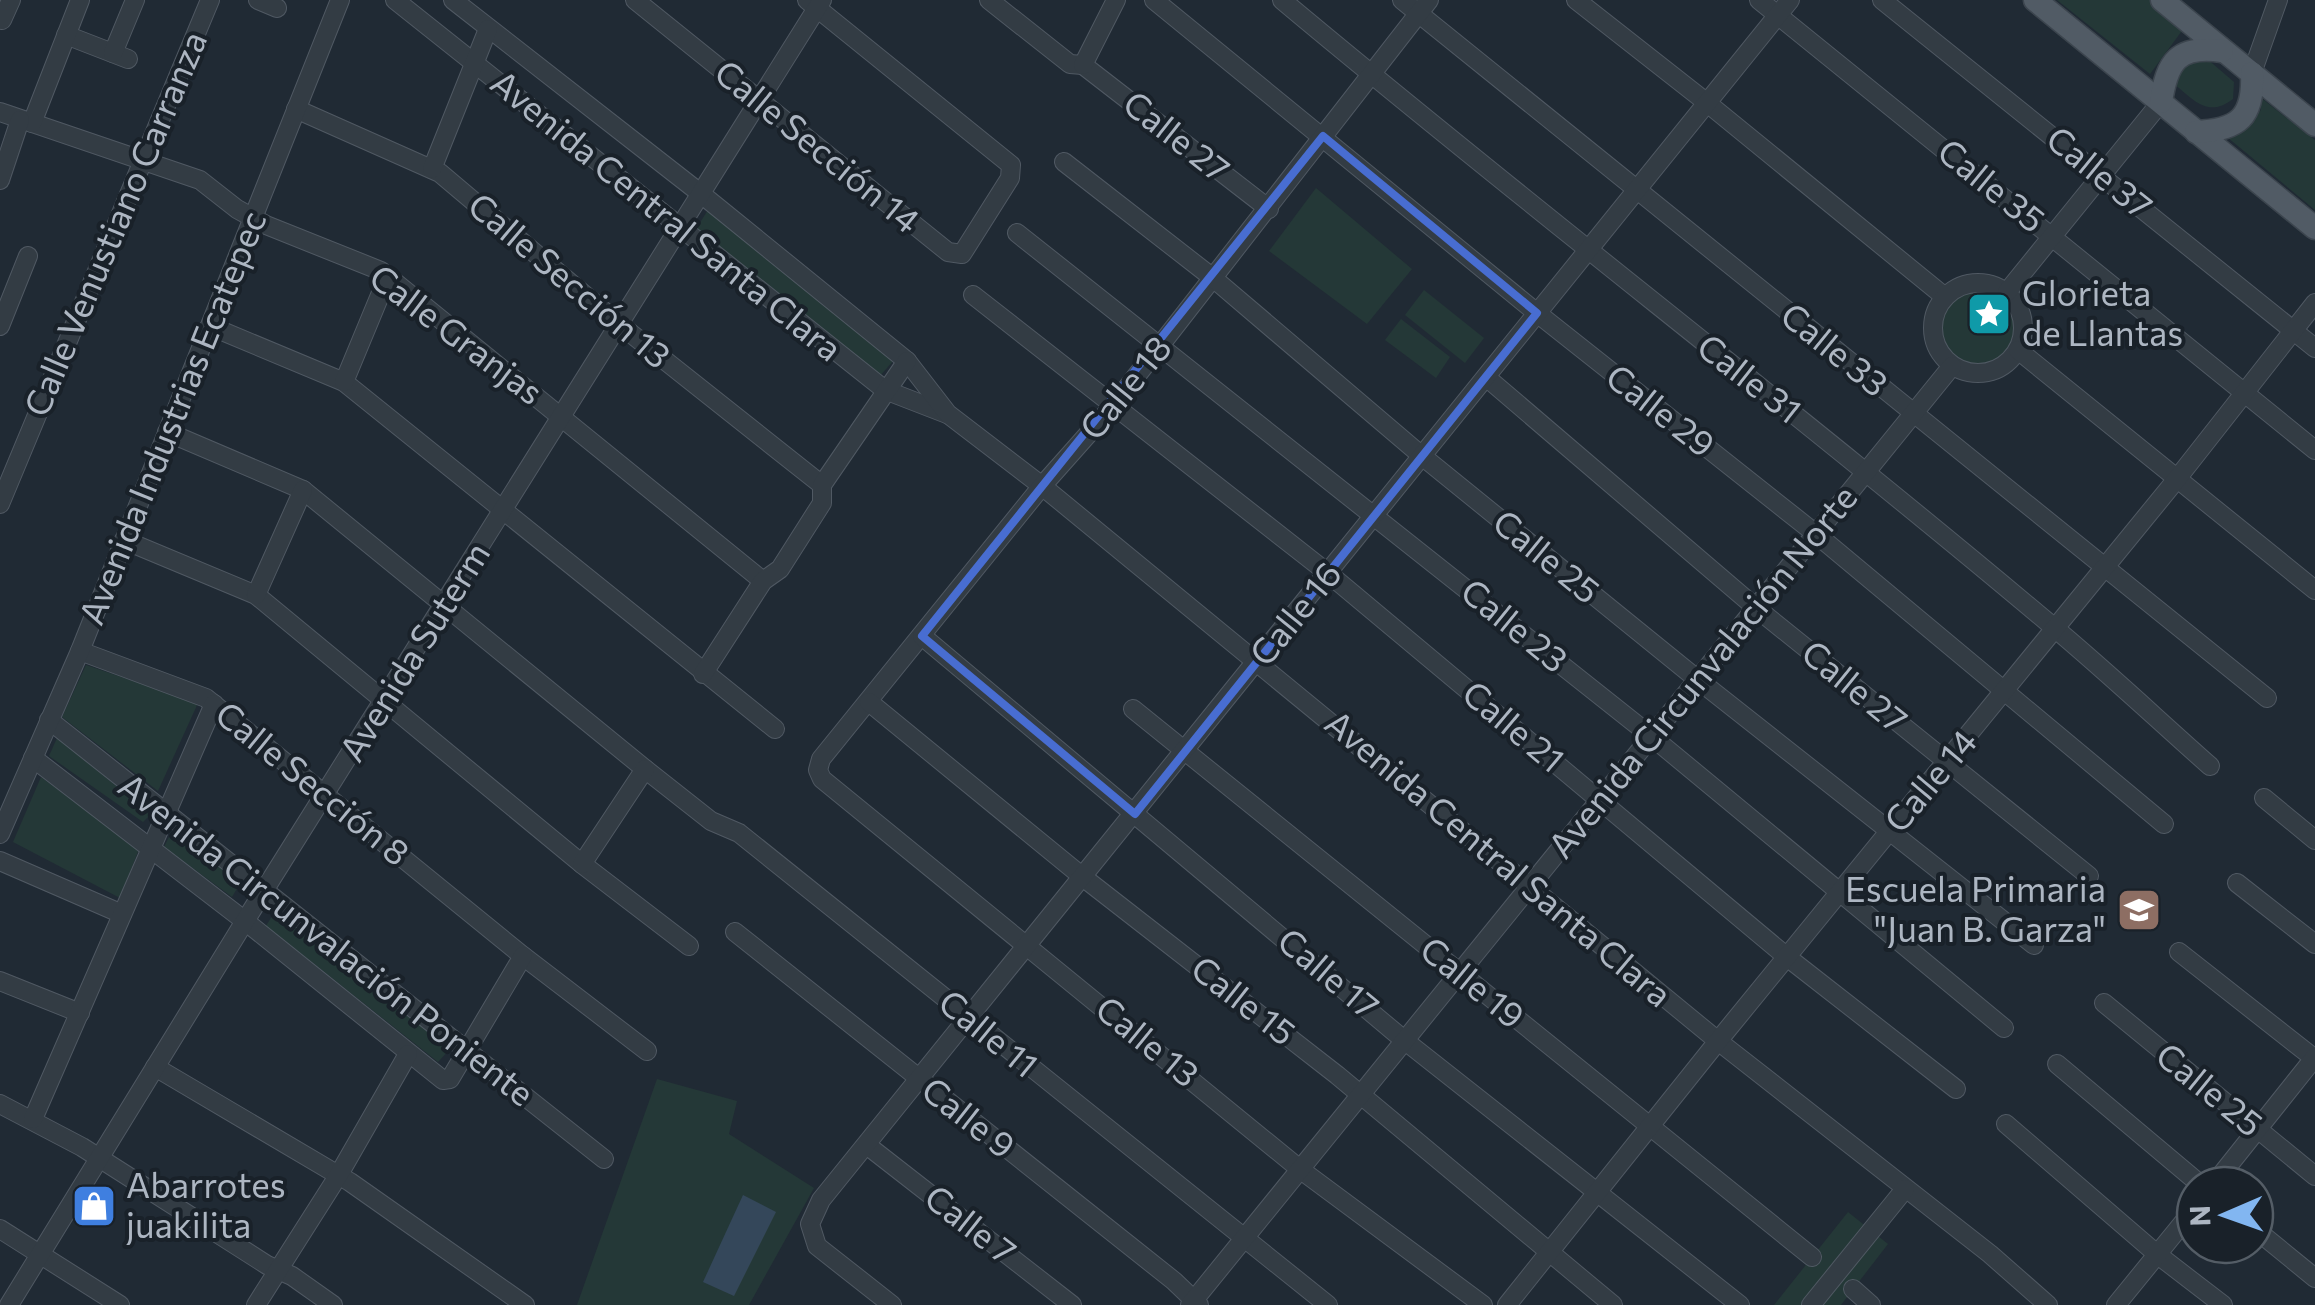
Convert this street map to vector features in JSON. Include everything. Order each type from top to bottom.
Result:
[{"type":"main road","points":[[2035,0],[2315,228]]},
{"type":"main road","points":[[2162,0],[2315,125]]},
{"type":"main road","points":[[2161,102],[2167,71],[2175,59],[2202,48],[2222,50]]},
{"type":"main road","points":[[2196,132],[2226,129],[2245,115],[2251,101],[2252,73]]},
{"type":"street","points":[[2,20],[10,0]]},
{"type":"street","points":[[0,180],[80,0]]},
{"type":"street","points":[[66,36],[121,56],[136,0]]},
{"type":"street","name":"Calle Venustiano Carranza","points":[[0,504],[210,0]]},
{"type":"street","points":[[258,0],[278,8]]},
{"type":"street","name":"Avenida Industrias Ecatepec","points":[[0,834],[80,651],[340,0]]},
{"type":"street","name":"Avenida Central Santa Clara","points":[[395,0],[885,390],[948,414]]},
{"type":"street","name":"Avenida Central Santa Clara","points":[[453,0],[700,192],[906,361],[948,414],[1042,486],[1718,1041],[2048,1305]]},
{"type":"street","name":"Calle Sección 14","points":[[634,0],[954,255],[965,251],[1010,178],[1009,161],[816,3]]},
{"type":"street","name":"Calle 27","points":[[989,0],[1070,64],[1083,65],[1269,209]]},
{"type":"street","points":[[1083,65],[1116,0]]},
{"type":"street","name":"Calle 29","points":[[1154,0],[1537,313],[1816,534],[2164,824]]},
{"type":"street","name":"Calle 31","points":[[1282,0],[1586,250],[1866,471],[2055,628],[2210,766]]},
{"type":"street","name":"Calle 33","points":[[1402,0],[1424,7],[1635,190],[2268,698]]},
{"type":"street","points":[[1576,0],[1945,297]]},
{"type":"street","name":"Calle 35","points":[[1759,0],[2315,450]]},
{"type":"street","name":"Calle 16","points":[[892,1305],[817,1246],[811,1231],[812,1216],[821,1200],[1790,0]]},
{"type":"street","name":"Calle 37","points":[[1882,0],[2315,348]]},
{"type":"street","points":[[2252,73],[2278,0]]},
{"type":"street","name":"Avenida Suterm","points":[[9,1305],[816,3]]},
{"type":"street","name":"Calle 18","points":[[818,770],[821,759],[1162,345],[1424,7]]},
{"type":"street","points":[[432,169],[488,29]]},
{"type":"street","points":[[2006,292],[2161,102]]},
{"type":"street","points":[[2290,105],[2315,108]]},
{"type":"street","name":"Calle Sección 13","points":[[296,110],[432,169],[822,485]]},
{"type":"street","name":"Calle Granjas","points":[[0,112],[200,180],[252,218],[388,276],[763,581]]},
{"type":"street","name":"Calle 25","points":[[1064,162],[1212,278],[1422,456],[1697,679],[2034,944]]},
{"type":"street","name":"Calle 23","points":[[1018,233],[1376,514],[2004,1028]]},
{"type":"street","points":[[0,326],[28,256]]},
{"type":"street","points":[[1,272],[20,279]]},
{"type":"street","points":[[344,382],[388,276]]},
{"type":"street","points":[[1982,282],[2006,292],[2021,313],[2023,338],[2018,350],[2009,362],[1981,374],[1952,366],[1943,357],[1933,333],[1934,320],[1945,297],[1968,284],[1982,282]]},
{"type":"street","name":"Calle 21","points":[[973,295],[1329,574],[1788,957],[1956,1089]]},
{"type":"street","name":"Calle 14","points":[[1507,1305],[2315,303]]},
{"type":"street","points":[[210,326],[344,382],[775,728]]},
{"type":"street","points":[[2018,350],[2315,590]]},
{"type":"street","points":[[703,674],[763,581],[780,569],[822,504],[822,485],[906,361]]},
{"type":"street","name":"Avenida Circunvalación Norte","points":[[1194,1303],[1360,1093],[1952,366]]},
{"type":"street","name":"Calle 27","points":[[1486,376],[1756,607],[2089,876]]},
{"type":"street","name":"Calle 11","points":[[168,432],[303,490],[644,769],[711,821],[739,833],[1328,1305]]},
{"type":"street","points":[[256,594],[303,490]]},
{"type":"street","points":[[124,540],[256,594],[582,864],[689,946]]},
{"type":"street","name":"Calle 17","points":[[922,636],[1404,1040],[1740,1305]]},
{"type":"street","name":"Calle Sección 8","points":[[80,651],[198,694],[214,704],[646,1051]]},
{"type":"street","name":"Calle 15","points":[[869,702],[1084,878],[1360,1093],[1613,1305]]},
{"type":"street","points":[[33,1119],[214,704]]},
{"type":"street","name":"Calle 19","points":[[1134,708],[1812,1257]]},
{"type":"street","name":"Avenida Circunvalación Poniente","points":[[49,720],[604,1159]]},
{"type":"street","name":"Avenida Circunvalación Poniente","points":[[33,758],[446,1081],[468,1053]]},
{"type":"street","points":[[582,864],[644,769]]},
{"type":"street","name":"Calle 13","points":[[818,770],[822,779],[1301,1170],[1483,1305]]},
{"type":"street","points":[[2264,798],[2315,840]]},
{"type":"street","points":[[0,862],[122,914]]},
{"type":"street","points":[[2237,882],[2315,944]]},
{"type":"street","name":"Calle 9","points":[[735,932],[1174,1281],[1194,1303]]},
{"type":"street","points":[[2179,952],[2315,1058],[2229,1165]]},
{"type":"street","points":[[468,1053],[523,956]]},
{"type":"street","points":[[0,980],[80,1013]]},
{"type":"street","name":"Calle 25","points":[[2104,1003],[2315,1176]]},
{"type":"street","points":[[256,1305],[338,1176],[408,1054]]},
{"type":"street","points":[[2056,1064],[2177,1165]]},
{"type":"street","points":[[156,1067],[338,1176],[525,1305]]},
{"type":"street","points":[[0,1104],[33,1119],[292,1276],[333,1305]]},
{"type":"street","points":[[2006,1124],[2158,1255],[2223,1305]]},
{"type":"street","name":"Calle 7","points":[[868,1146],[1072,1305]]},
{"type":"street","points":[[1811,1305],[1905,1189]]},
{"type":"street","points":[[0,1228],[120,1305]]},
{"type":"street","points":[[2116,1305],[2175,1233]]},
{"type":"street","points":[[2275,1245],[2315,1278]]},
{"type":"street","points":[[1852,1289],[1871,1305]]},
{"type":"highlighted area","points":[[1323,136],[1537,313],[1135,814],[922,636]]},
{"type":"green space","points":[[2057,0],[2150,0],[2184,28],[2150,74]]},
{"type":"green space","points":[[2199,52],[2234,82],[2233,99],[2224,105],[2202,105],[2174,84],[2175,59]]},
{"type":"green space","points":[[2260,97],[2315,140],[2315,210],[2227,137],[2261,110]]},
{"type":"green space","points":[[1316,188],[1412,269],[1367,324],[1269,251]]},
{"type":"green space","points":[[708,210],[894,360],[879,377],[694,232]]},
{"type":"green space","points":[[1983,285],[2007,292],[2019,304],[2026,328],[2019,352],[2007,364],[1983,371],[1959,364],[1947,352],[1940,328],[1947,304],[1959,292]]},
{"type":"green space","points":[[1424,290],[1484,338],[1465,363],[1405,315]]},
{"type":"green space","points":[[1401,319],[1450,357],[1436,378],[1385,340]]},
{"type":"green space","points":[[86,665],[198,703],[158,791],[62,717]]},
{"type":"green space","points":[[57,738],[151,814],[143,822],[49,756]]},
{"type":"green space","points":[[41,777],[139,849],[120,898],[13,842]]},
{"type":"green space","points":[[172,831],[242,880],[232,897],[164,847]]},
{"type":"green space","points":[[275,911],[450,1049],[438,1062],[266,926]]},
{"type":"green space","points":[[657,1079],[737,1101],[729,1134],[814,1188],[749,1305],[577,1305]]},
{"type":"green space","points":[[1848,1212],[1888,1244],[1841,1305],[1774,1305]]},
{"type":"water","points":[[743,1195],[776,1212],[734,1296],[703,1282]]},
{"type":"place","name":"Glorieta de Llantas","points":[[1989,314]]},
{"type":"place","name":"Escuela Primaria \"Juan B. Garza\"","points":[[2139,910]]},
{"type":"place","name":"Abarrotes juakilita","points":[[94,1206]]}]
